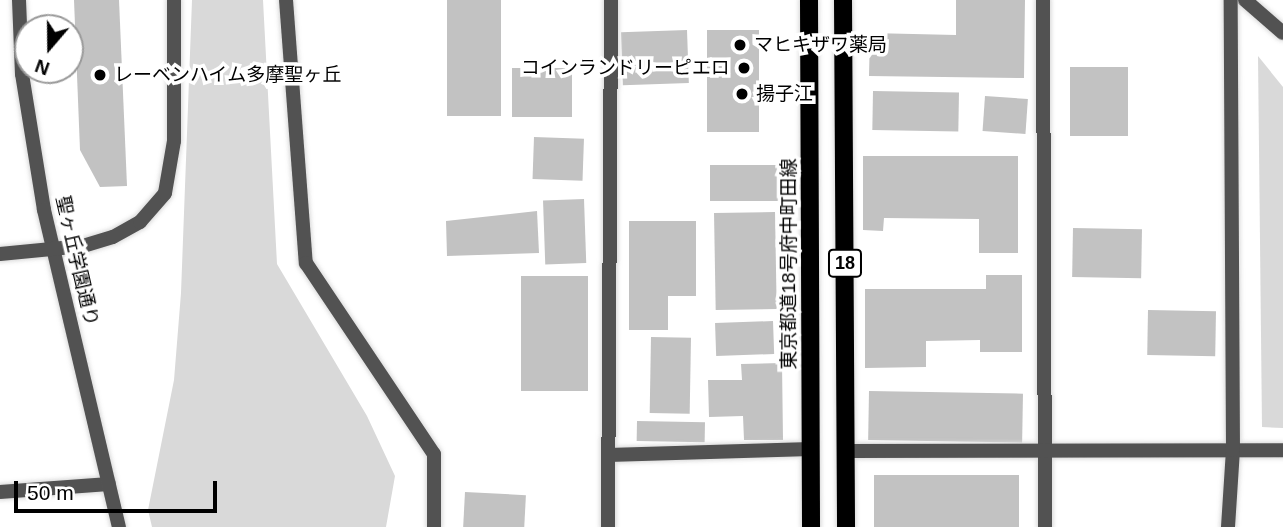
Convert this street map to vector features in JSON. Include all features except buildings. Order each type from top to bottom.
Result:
[{"type":"main road","name":"東京都道18号府中町田線","points":[[809,0],[811,527]]},
{"type":"main road","name":"18","points":[[843,0],[846,527]]},
{"type":"street","name":"聖ヶ丘学園通り","points":[[19,0],[26,106],[52,249],[119,527]]},
{"type":"street","points":[[0,254],[83,246],[126,230],[164,193],[174,141],[174,0]]},
{"type":"street","points":[[286,0],[306,262],[434,454],[434,527]]},
{"type":"street","points":[[608,527],[611,0]]},
{"type":"street","points":[[1043,0],[1045,527]]},
{"type":"street","points":[[1228,527],[1233,450],[1231,0]]},
{"type":"street","points":[[1245,0],[1283,33]]},
{"type":"street","points":[[608,455],[811,449]]},
{"type":"street","points":[[846,451],[1283,450]]},
{"type":"street","points":[[0,492],[109,484]]},
{"type":"shaded area","points":[[192,0],[263,0],[277,264],[367,416],[395,476],[386,527],[152,527],[148,510],[174,380],[181,293]]},
{"type":"shaded area","points":[[1258,56],[1283,87],[1283,428],[1262,427]]},
{"type":"place","name":"マヒキザワ薬局","points":[[740,45]]},
{"type":"place","name":"コインランドリーピエロ","points":[[744,68]]},
{"type":"place","name":"レーベンハイム多摩聖ヶ丘","points":[[100,75]]},
{"type":"place","name":"揚子江","points":[[742,94]]}]
